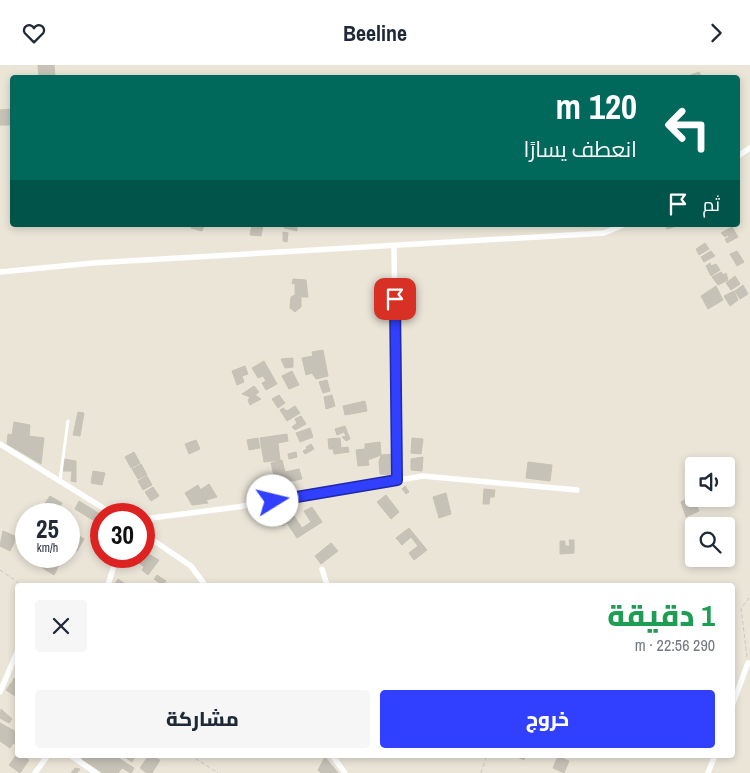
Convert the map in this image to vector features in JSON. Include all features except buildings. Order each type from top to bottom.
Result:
[{"type":"street","points":[[0,272],[93,263],[604,233],[618,227]]},
{"type":"street","points":[[394,246],[397,480]]},
{"type":"street","points":[[0,444],[95,503]]},
{"type":"street","points":[[155,518],[237,507],[423,476],[577,490]]},
{"type":"street","points":[[155,541],[191,566],[204,583]]},
{"type":"street","points":[[109,583],[113,568]]},
{"type":"street","points":[[322,569],[326,583]]},
{"type":"street","points":[[0,692],[15,656]]},
{"type":"street","points":[[735,698],[748,663]]},
{"type":"street","points":[[35,773],[46,758]]},
{"type":"street","points":[[74,758],[96,773]]},
{"type":"street","points":[[334,758],[345,773]]},
{"type":"street","points":[[708,773],[714,758]]},
{"type":"lane","points":[[60,481],[68,421]]},
{"type":"path","points":[[0,570],[19,583]]},
{"type":"path","points":[[748,663],[741,608],[750,597]]},
{"type":"path","points":[[195,758],[218,773]]},
{"type":"path","points":[[481,773],[487,758]]},
{"type":"route","points":[[273,501],[397,480],[395,299]]}]
